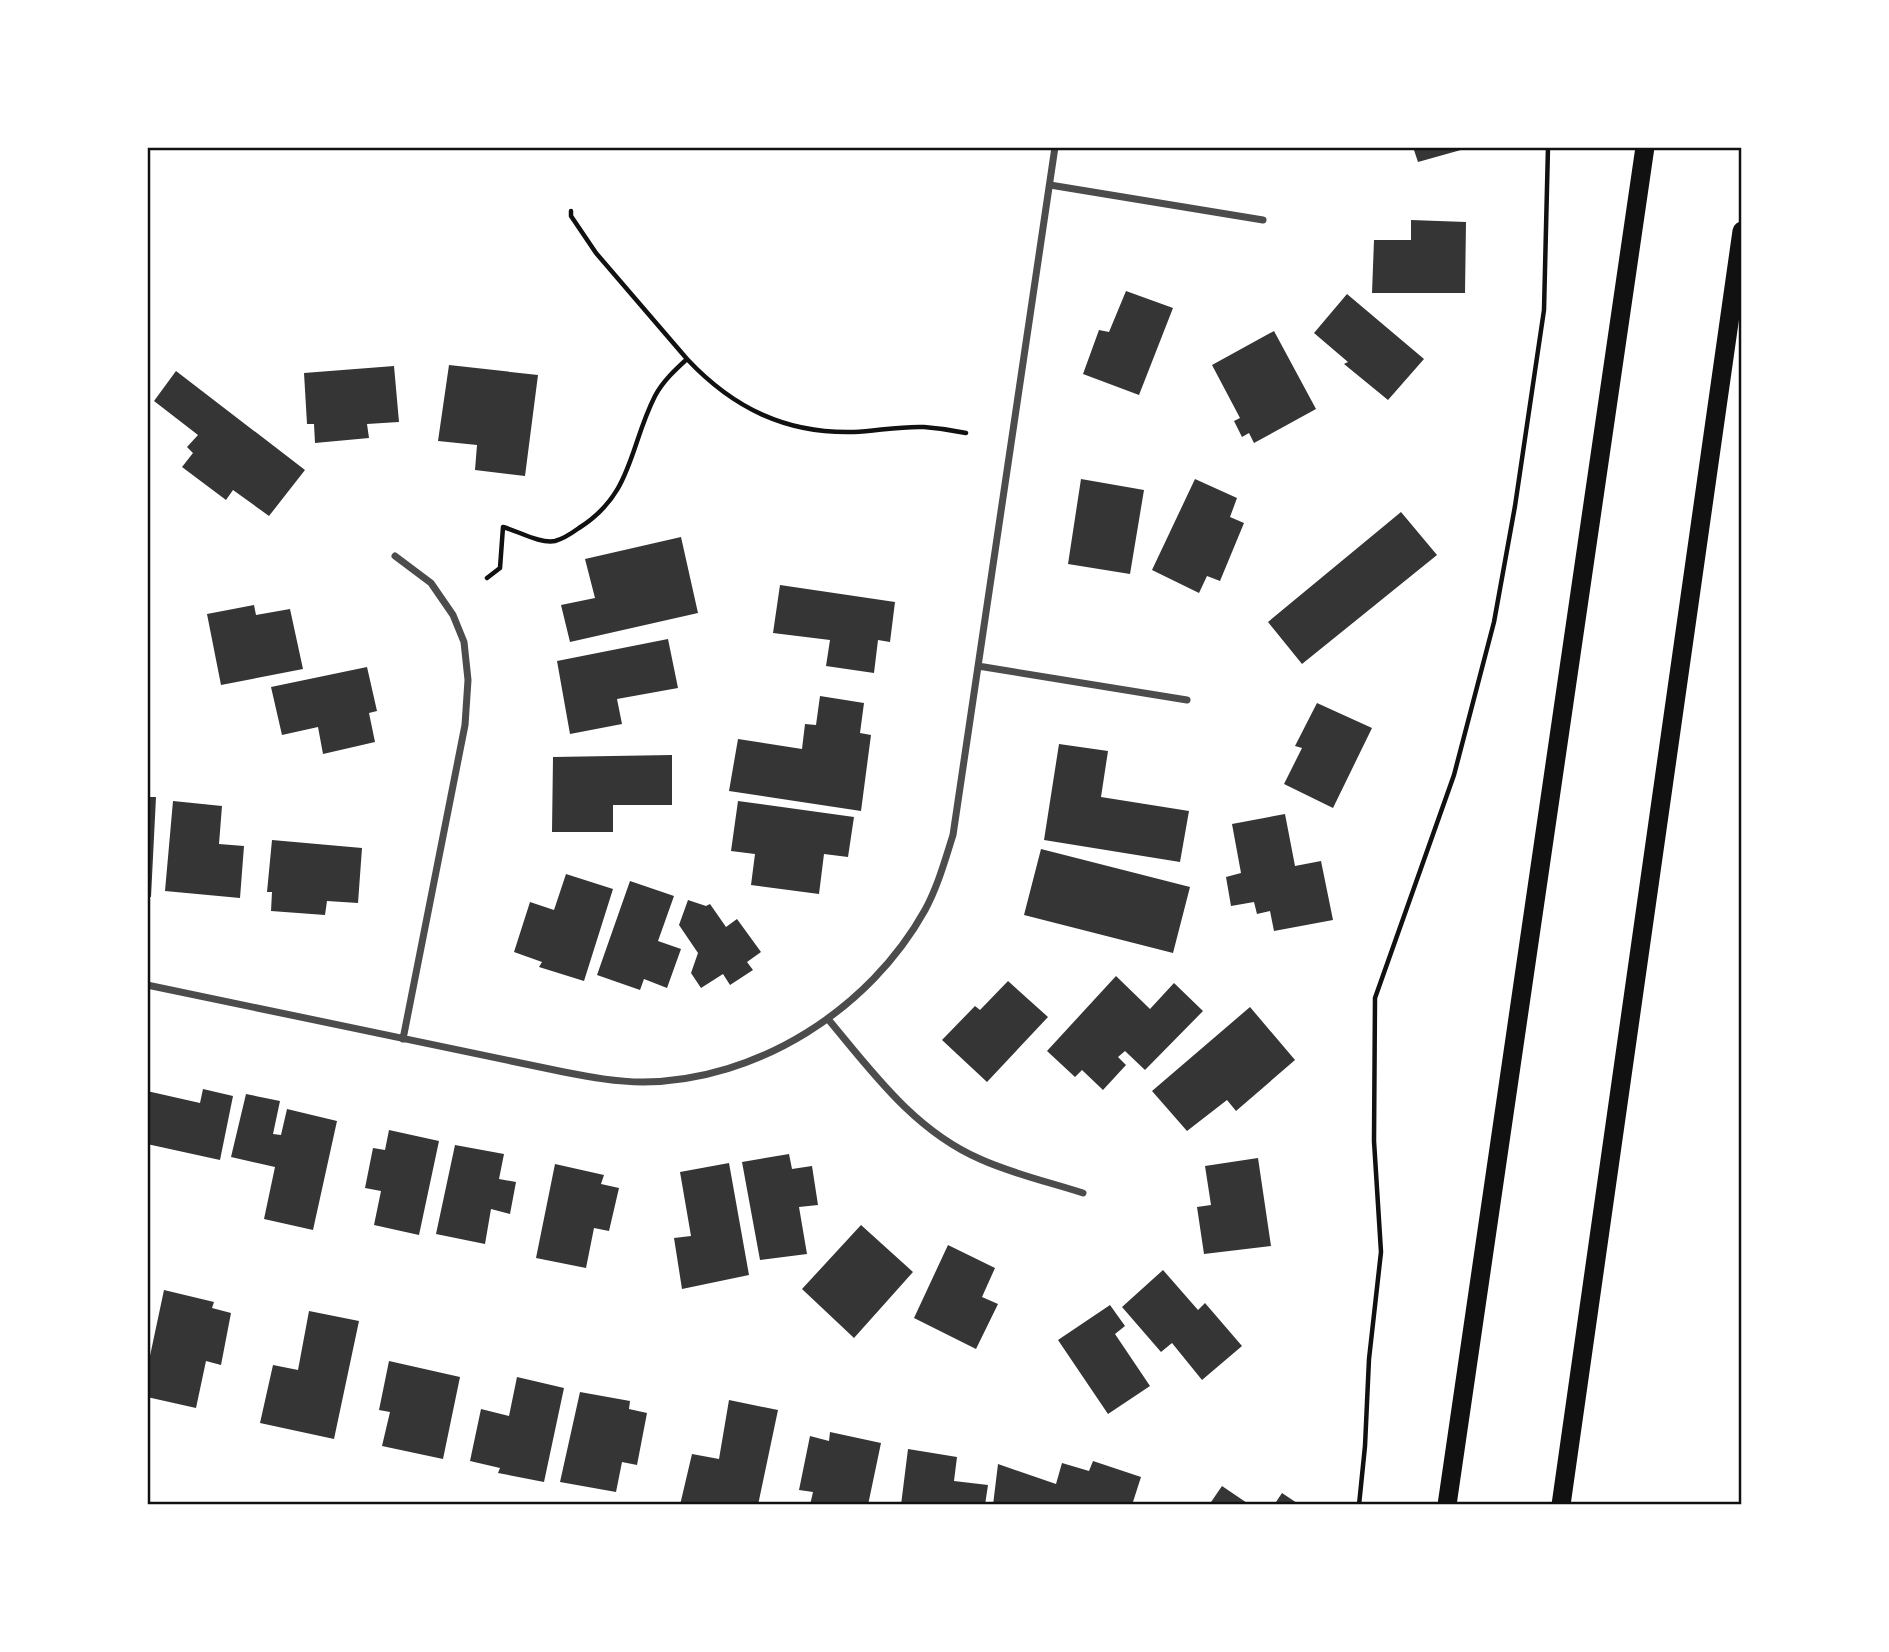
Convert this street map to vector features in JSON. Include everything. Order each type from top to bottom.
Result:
[{"type":"highway","points":[[1447,1505],[1645,147]]},
{"type":"highway","points":[[1561,1505],[1742,231]]},
{"type":"street","points":[[147,985],[564,1072],[611,1080],[645,1082],[726,1069],[771,1053],[828,1019],[870,982],[903,944],[926,908],[942,871],[953,835],[1055,147]]},
{"type":"street","points":[[1051,185],[1263,220]]},
{"type":"street","points":[[395,556],[431,583],[453,615],[464,642],[468,680],[465,725],[403,1039]]},
{"type":"street","points":[[978,666],[1187,700]]},
{"type":"street","points":[[828,1019],[907,1111],[940,1135],[979,1159],[1083,1194]]},
{"type":"path","points":[[1359,1505],[1365,1446],[1368,1359],[1381,1252],[1374,1140],[1375,998],[1454,775],[1494,622],[1515,506],[1544,310],[1548,147]]},
{"type":"path","points":[[572,211],[571,216],[596,253],[709,383],[735,402],[762,416],[802,428],[856,432],[923,427],[966,433]]},
{"type":"path","points":[[487,578],[500,568],[503,527],[554,541],[595,518],[627,475],[656,393],[687,359]]},
{"type":"building","points":[[1413,147],[1468,147],[1468,148],[1418,162]]},
{"type":"building","points":[[1411,220],[1466,222],[1465,293],[1372,293],[1374,240],[1411,240]]},
{"type":"building","points":[[1126,291],[1173,308],[1139,395],[1083,374],[1099,330],[1109,332]]},
{"type":"building","points":[[1347,294],[1424,359],[1388,400],[1344,364],[1348,362],[1314,333]]},
{"type":"building","points":[[1274,331],[1316,409],[1254,443],[1249,433],[1242,437],[1234,421],[1240,418],[1212,365]]},
{"type":"building","points":[[449,365],[538,375],[525,476],[475,470],[477,445],[438,441]]},
{"type":"building","points":[[394,366],[399,422],[367,424],[369,438],[315,443],[314,424],[307,424],[304,373]]},
{"type":"building","points":[[176,371],[305,470],[269,516],[233,490],[226,500],[182,467],[193,453],[187,447],[198,435],[154,401]]},
{"type":"building","points":[[1081,479],[1144,490],[1130,574],[1068,564]]},
{"type":"building","points":[[1195,479],[1237,498],[1230,517],[1244,523],[1220,581],[1207,576],[1199,593],[1152,570]]},
{"type":"building","points":[[1401,512],[1437,555],[1302,664],[1268,622]]},
{"type":"building","points":[[681,537],[698,613],[570,642],[561,605],[595,598],[585,559]]},
{"type":"building","points":[[780,585],[895,602],[890,642],[878,640],[874,673],[826,666],[830,640],[773,633]]},
{"type":"building","points":[[254,605],[256,615],[290,609],[303,669],[221,685],[207,614]]},
{"type":"building","points":[[668,639],[678,688],[617,699],[622,724],[570,734],[557,661]]},
{"type":"building","points":[[367,667],[377,711],[369,713],[375,742],[323,754],[318,727],[282,735],[271,687]]},
{"type":"building","points":[[820,696],[864,703],[860,733],[871,735],[861,811],[729,791],[738,739],[802,749],[805,724],[816,725]]},
{"type":"building","points":[[1317,703],[1372,728],[1333,808],[1284,784],[1302,748],[1295,746]]},
{"type":"building","points":[[1059,744],[1108,751],[1101,797],[1189,811],[1180,862],[1044,840]]},
{"type":"building","points":[[672,755],[672,805],[613,805],[613,832],[552,832],[553,757]]},
{"type":"building","points":[[147,797],[156,797],[151,897],[147,897]]},
{"type":"building","points":[[173,801],[222,806],[219,844],[244,846],[240,898],[165,891]]},
{"type":"building","points":[[738,801],[854,817],[848,857],[824,854],[819,894],[751,885],[755,854],[731,851]]},
{"type":"building","points":[[1285,814],[1295,866],[1321,861],[1333,920],[1274,931],[1270,911],[1257,914],[1254,902],[1231,906],[1226,877],[1241,873],[1232,824]]},
{"type":"building","points":[[272,840],[362,848],[358,903],[327,901],[325,915],[271,911],[272,892],[267,892]]},
{"type":"building","points":[[1041,849],[1190,887],[1173,953],[1024,915]]},
{"type":"building","points":[[566,874],[613,889],[584,981],[539,967],[542,962],[514,952],[530,902],[554,910]]},
{"type":"building","points":[[630,881],[674,896],[658,941],[681,949],[667,988],[644,979],[640,990],[597,975]]},
{"type":"building","points":[[688,900],[706,906],[710,904],[726,927],[737,919],[761,952],[747,962],[753,970],[730,985],[723,974],[701,988],[691,973],[698,953],[679,925]]},
{"type":"building","points":[[1116,976],[1150,1009],[1174,983],[1203,1011],[1145,1070],[1125,1051],[1118,1057],[1126,1065],[1103,1090],[1082,1070],[1075,1077],[1047,1051]]},
{"type":"building","points":[[1008,981],[1048,1017],[987,1082],[942,1040],[975,1006],[980,1010]]},
{"type":"building","points":[[1250,1007],[1295,1060],[1236,1111],[1227,1100],[1187,1131],[1152,1091]]},
{"type":"building","points":[[203,1089],[233,1096],[220,1160],[147,1144],[147,1091],[200,1103]]},
{"type":"building","points":[[246,1094],[280,1101],[273,1134],[281,1135],[287,1109],[337,1121],[313,1230],[264,1219],[275,1167],[231,1157]]},
{"type":"building","points":[[389,1130],[439,1141],[419,1235],[374,1225],[381,1191],[365,1188],[373,1148],[385,1150]]},
{"type":"building","points":[[455,1145],[504,1154],[499,1179],[516,1182],[510,1214],[491,1209],[485,1244],[436,1234]]},
{"type":"building","points":[[789,1154],[792,1169],[812,1166],[818,1205],[799,1207],[807,1254],[760,1260],[742,1162]]},
{"type":"building","points":[[1258,1158],[1271,1246],[1204,1254],[1197,1207],[1211,1205],[1205,1166]]},
{"type":"building","points":[[729,1163],[749,1275],[682,1289],[674,1238],[691,1236],[680,1172]]},
{"type":"building","points":[[555,1164],[604,1175],[601,1184],[619,1188],[609,1231],[594,1228],[586,1268],[536,1258]]},
{"type":"building","points":[[861,1225],[913,1272],[854,1338],[802,1289]]},
{"type":"building","points":[[948,1245],[995,1268],[982,1297],[998,1304],[976,1349],[914,1318]]},
{"type":"building","points":[[1163,1270],[1198,1310],[1205,1303],[1242,1346],[1202,1380],[1172,1343],[1161,1352],[1122,1307]]},
{"type":"building","points":[[164,1290],[214,1302],[212,1308],[231,1313],[221,1365],[206,1361],[196,1408],[147,1397],[147,1370]]},
{"type":"building","points":[[1110,1305],[1125,1326],[1115,1334],[1150,1386],[1108,1414],[1058,1340]]},
{"type":"building","points":[[309,1311],[359,1321],[334,1439],[260,1423],[273,1365],[298,1370]]},
{"type":"building","points":[[389,1361],[460,1377],[443,1459],[382,1446],[390,1412],[379,1410]]},
{"type":"building","points":[[517,1377],[564,1388],[544,1482],[498,1473],[500,1468],[470,1461],[481,1409],[509,1416]]},
{"type":"building","points":[[580,1392],[630,1401],[629,1409],[647,1413],[637,1465],[622,1462],[616,1492],[560,1482]]},
{"type":"building","points":[[729,1400],[778,1410],[758,1505],[680,1505],[692,1454],[719,1459]]},
{"type":"building","points":[[830,1432],[881,1443],[868,1505],[810,1505],[813,1492],[799,1490],[810,1436],[829,1441]]},
{"type":"building","points":[[908,1449],[957,1457],[954,1481],[988,1485],[985,1505],[901,1505]]},
{"type":"building","points":[[1093,1461],[1141,1477],[1132,1505],[993,1505],[998,1464],[1056,1484],[1062,1463],[1089,1471]]},
{"type":"building","points":[[1222,1486],[1250,1505],[1209,1505]]},
{"type":"building","points":[[1282,1493],[1300,1505],[1274,1505]]}]
